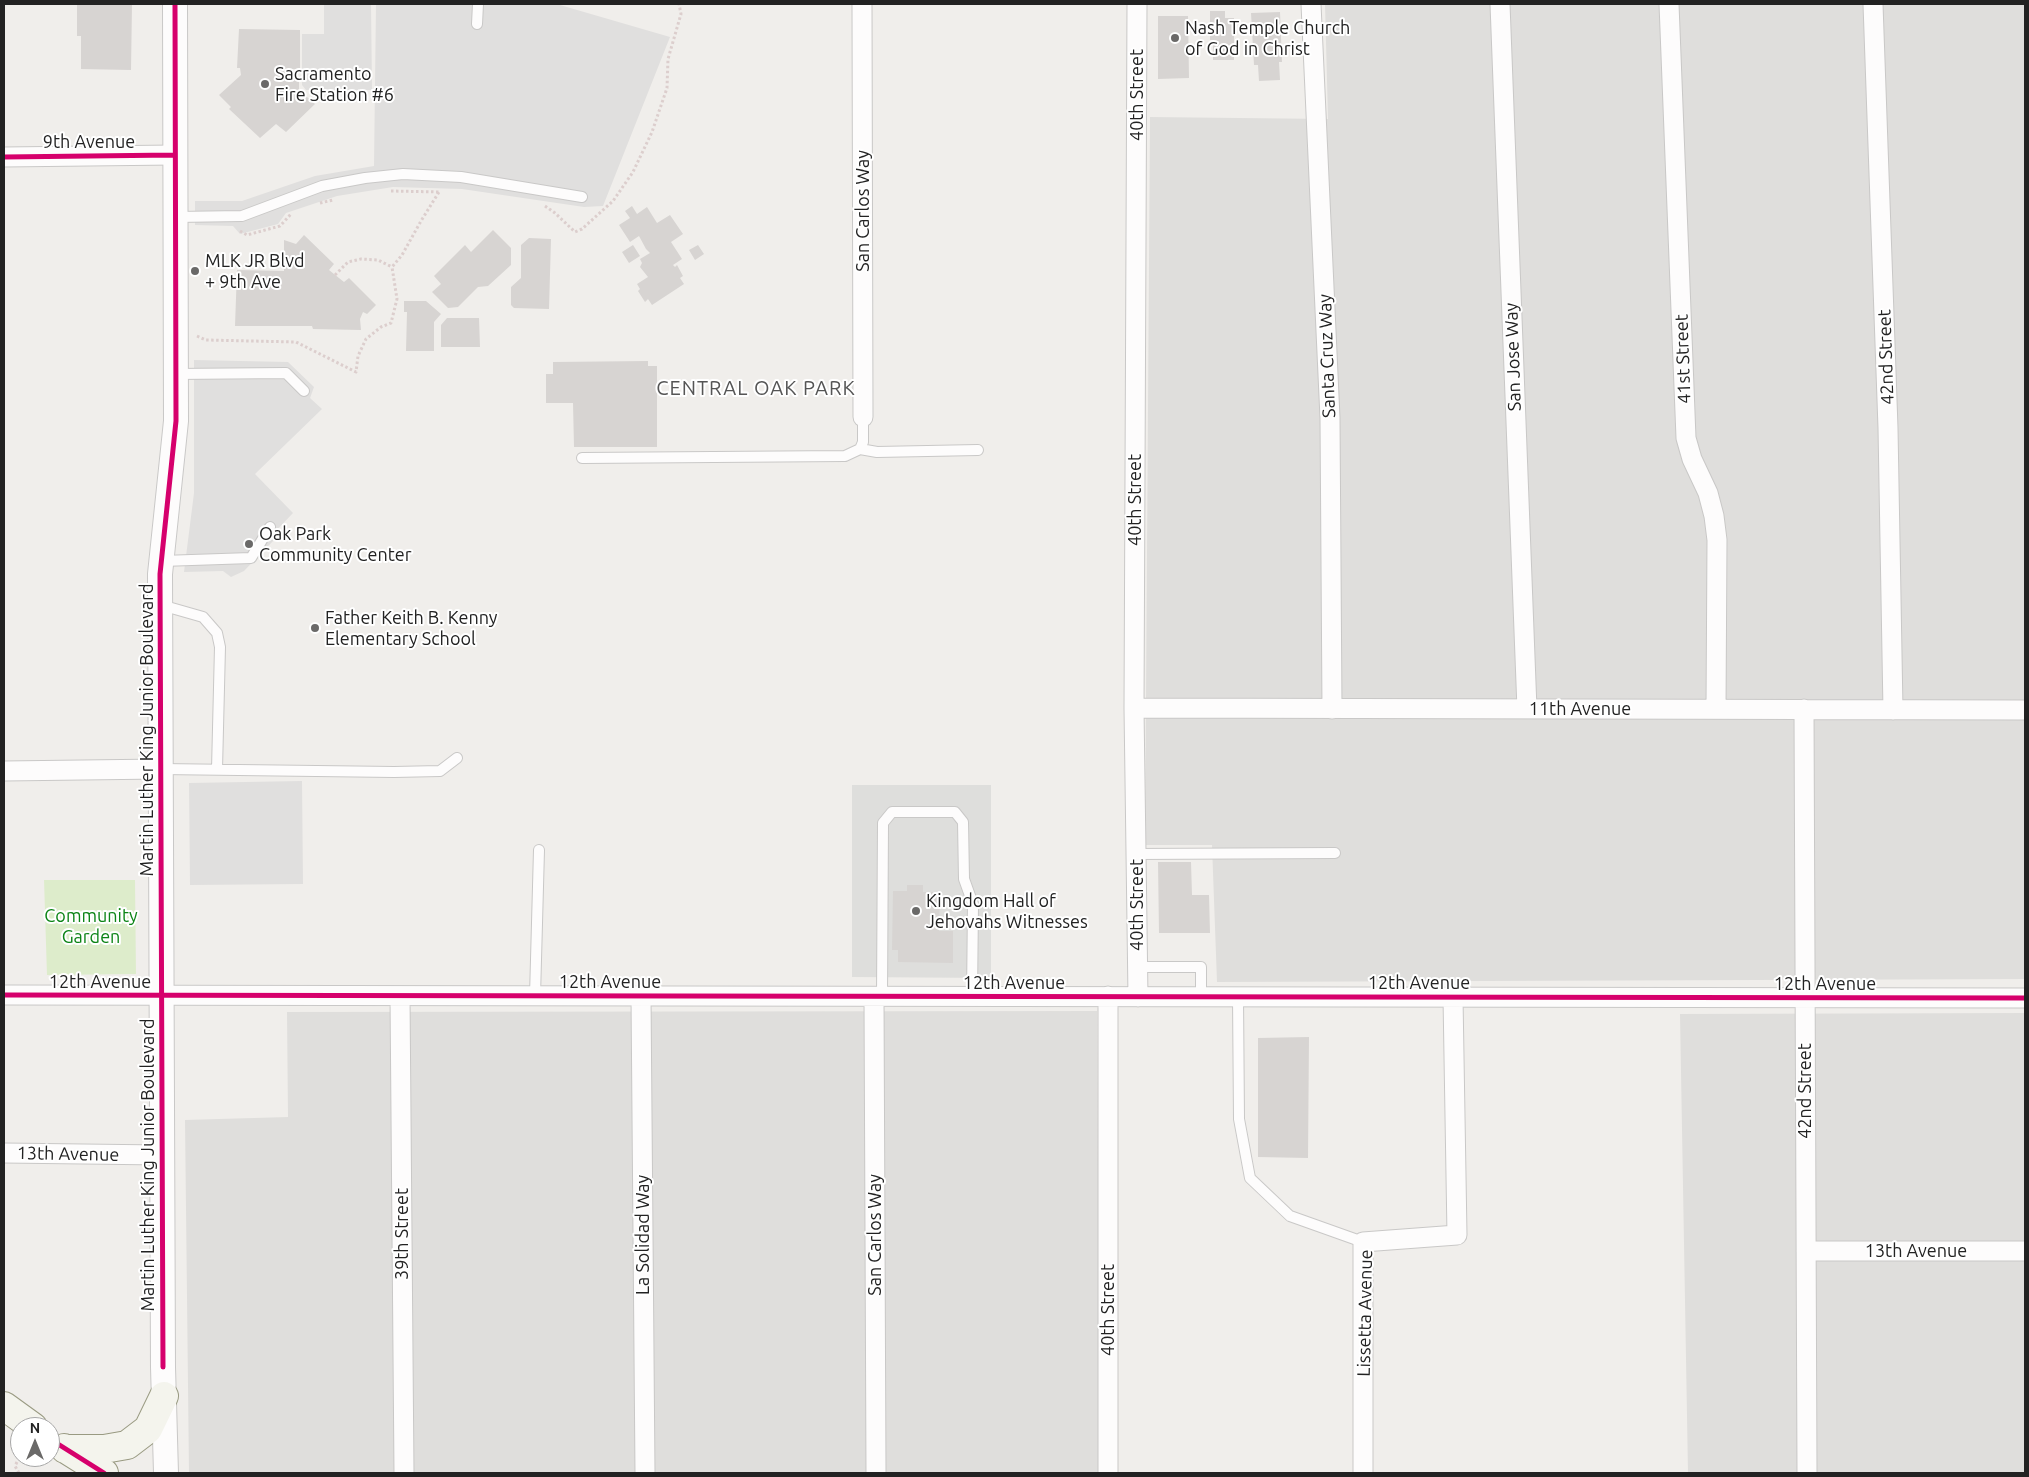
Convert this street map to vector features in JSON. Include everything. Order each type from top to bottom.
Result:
[{"type":"main road","points":[[60,1444],[104,1449],[127,1445],[148,1429],[164,1396]]},
{"type":"main road","points":[[4,1406],[19,1417]]},
{"type":"main road","points":[[60,1445],[104,1473]]},
{"type":"street","name":"Martin Luther King Junior Boulevard","points":[[166,1473],[161,996],[161,605],[162,561],[176,421],[174,217],[175,4]]},
{"type":"street","name":"San Carlos Way","points":[[862,4],[864,417]]},
{"type":"street","name":"40th Street","points":[[1137,4],[1134,708],[1138,997]]},
{"type":"street","name":"Santa Cruz Way","points":[[1311,4],[1330,418],[1332,709]]},
{"type":"street","name":"San Jose Way","points":[[1500,4],[1527,709]]},
{"type":"street","name":"41st Street","points":[[1669,4],[1686,438],[1692,459],[1708,493],[1714,516],[1717,540],[1716,709]]},
{"type":"street","name":"42nd Street","points":[[1873,4],[1888,428],[1892,710]]},
{"type":"street","name":"9th Avenue","points":[[4,157],[174,155]]},
{"type":"street","name":"11th Avenue","points":[[1134,708],[2025,710]]},
{"type":"street","name":"42nd Street","points":[[1804,709],[1807,1473]]},
{"type":"street","points":[[4,770],[161,769]]},
{"type":"street","name":"12th Avenue","points":[[4,995],[2025,998]]},
{"type":"street","name":"39th Street","points":[[400,996],[404,1473]]},
{"type":"street","name":"La Solidad Way","points":[[641,996],[645,1473]]},
{"type":"street","name":"San Carlos Way","points":[[876,1473],[878,996]]},
{"type":"street","name":"40th Street","points":[[1108,996],[1108,1473]]},
{"type":"street","name":"Lissetta Avenue","points":[[1363,1473],[1363,1242],[1457,1235],[1453,997]]},
{"type":"street","name":"13th Avenue","points":[[4,1154],[162,1155]]},
{"type":"street","name":"13th Avenue","points":[[1806,1251],[2025,1251]]},
{"type":"lane","points":[[477,24],[478,4]]},
{"type":"lane","points":[[174,217],[242,216],[322,186],[365,178],[403,174],[460,177],[582,197]]},
{"type":"lane","points":[[176,374],[286,373],[304,391]]},
{"type":"lane","points":[[860,449],[863,442],[864,417]]},
{"type":"lane","points":[[582,458],[845,456],[860,449],[877,452],[978,450]]},
{"type":"lane","points":[[162,561],[251,558],[270,526]]},
{"type":"lane","points":[[161,605],[203,617],[217,633],[220,647],[217,769]]},
{"type":"lane","points":[[161,769],[440,771],[457,758]]},
{"type":"lane","points":[[878,996],[883,823],[892,812],[955,812],[964,822],[964,879],[973,904],[972,996]]},
{"type":"lane","points":[[535,996],[539,850]]},
{"type":"lane","points":[[1136,854],[1334,852]]},
{"type":"lane","points":[[1137,967],[1201,966],[1201,997]]},
{"type":"lane","points":[[1238,997],[1239,1119],[1250,1178],[1290,1216],[1363,1242]]},
{"type":"path","points":[[392,267],[402,256],[420,221],[439,192]]},
{"type":"path","points":[[335,274],[348,262],[361,259],[378,260],[392,267]]},
{"type":"path","points":[[197,336],[206,340],[296,342],[356,372],[358,356],[366,338],[380,327],[390,323],[397,299],[392,267]]},
{"type":"shaded area","points":[[324,4],[371,4],[372,90],[306,90],[302,85],[302,34],[324,34]]},
{"type":"shaded area","points":[[376,4],[560,5],[670,37],[603,206],[584,207],[462,189],[393,187],[337,196],[286,213],[278,224],[240,234],[233,226],[195,225],[195,201],[242,201],[315,176],[374,166]]},
{"type":"shaded area","points":[[1325,4],[2025,4],[2025,979],[1217,982],[1212,845],[1145,845],[1150,117],[1328,119]]},
{"type":"shaded area","points":[[194,360],[288,362],[314,387],[310,398],[322,409],[255,474],[293,513],[273,534],[274,540],[244,571],[231,577],[223,571],[184,572],[194,493]]},
{"type":"shaded area","points":[[302,781],[303,884],[190,885],[189,783]]},
{"type":"shaded area","points":[[852,785],[991,785],[991,978],[852,977]]},
{"type":"shaded area","points":[[1097,1011],[1100,1473],[189,1473],[185,1120],[288,1117],[287,1012]]},
{"type":"shaded area","points":[[2025,1013],[2025,1473],[1688,1473],[1680,1014]]},
{"type":"green space","name":"Community Garden","points":[[44,880],[135,880],[136,974],[47,975]]},
{"type":"building","points":[[77,4],[132,4],[131,70],[81,69],[81,36],[77,36]]},
{"type":"building","points":[[1210,11],[1225,11],[1225,18],[1234,18],[1234,60],[1213,60],[1213,40],[1210,40]]},
{"type":"building","points":[[1280,12],[1282,62],[1279,62],[1280,80],[1259,81],[1258,65],[1254,65],[1251,13]]},
{"type":"building","points":[[1158,16],[1188,16],[1189,78],[1158,79]]},
{"type":"building","name":"Sacramento Fire Station #6","points":[[239,29],[300,30],[300,69],[290,69],[299,78],[299,90],[315,104],[286,132],[276,124],[260,138],[229,109],[231,107],[219,95],[241,75],[240,68],[237,68]]},
{"type":"building","points":[[632,206],[637,214],[647,207],[657,223],[670,215],[683,234],[671,242],[682,259],[673,265],[675,267],[677,265],[683,276],[680,278],[684,284],[652,305],[648,299],[645,302],[638,291],[640,289],[637,284],[648,277],[640,267],[642,263],[640,259],[650,253],[639,236],[630,242],[619,225],[630,218],[625,211]]},
{"type":"building","points":[[493,230],[511,248],[511,265],[488,286],[478,287],[458,307],[448,308],[432,292],[441,284],[434,276],[465,245],[471,252]]},
{"type":"building","points":[[304,235],[334,264],[329,270],[344,282],[349,278],[376,305],[367,314],[363,312],[360,319],[361,330],[313,329],[312,326],[235,326],[237,270],[284,271],[284,240],[296,244]]},
{"type":"building","points":[[529,238],[551,239],[549,309],[514,308],[511,305],[511,287],[521,278],[521,245]]},
{"type":"building","points":[[633,245],[640,256],[629,263],[622,252]]},
{"type":"building","points":[[698,245],[704,254],[695,260],[689,250]]},
{"type":"building","points":[[404,301],[426,301],[441,314],[434,322],[434,351],[406,351],[407,312],[404,312]]},
{"type":"building","points":[[447,318],[479,318],[480,347],[441,347],[441,325]]},
{"type":"building","points":[[648,361],[648,366],[657,366],[657,447],[574,447],[573,403],[546,403],[546,374],[553,374],[553,362]]},
{"type":"building","points":[[1158,862],[1191,862],[1192,895],[1209,895],[1210,933],[1159,933]]},
{"type":"building","name":"Kingdom Hall of Jehovahs Witnesses","points":[[907,885],[923,885],[923,892],[940,892],[939,931],[953,931],[953,963],[898,962],[898,950],[892,950],[893,891],[907,891]]},
{"type":"building","points":[[1309,1037],[1308,1158],[1258,1157],[1258,1038]]},
{"type":"cycle path","points":[[163,1367],[160,574],[176,421],[175,4]]},
{"type":"cycle path","points":[[4,157],[174,155]]},
{"type":"cycle path","points":[[4,995],[2025,998]]},
{"type":"cycle path","points":[[60,1445],[104,1473]]},
{"type":"place","name":"Nash Temple Church of God in Christ","points":[[1175,38]]},
{"type":"place","name":"Sacramento Fire Station #6","points":[[265,84]]},
{"type":"place","name":"MLK JR Blvd + 9th Ave","points":[[195,271]]},
{"type":"place","name":"Oak Park Community Center","points":[[249,544]]},
{"type":"place","name":"Father Keith B. Kenny Elementary School","points":[[315,628]]},
{"type":"place","name":"Kingdom Hall of Jehovahs Witnesses","points":[[916,911]]},
{"type":"district","name":"CENTRAL OAK PARK","points":[[756,388]]}]
